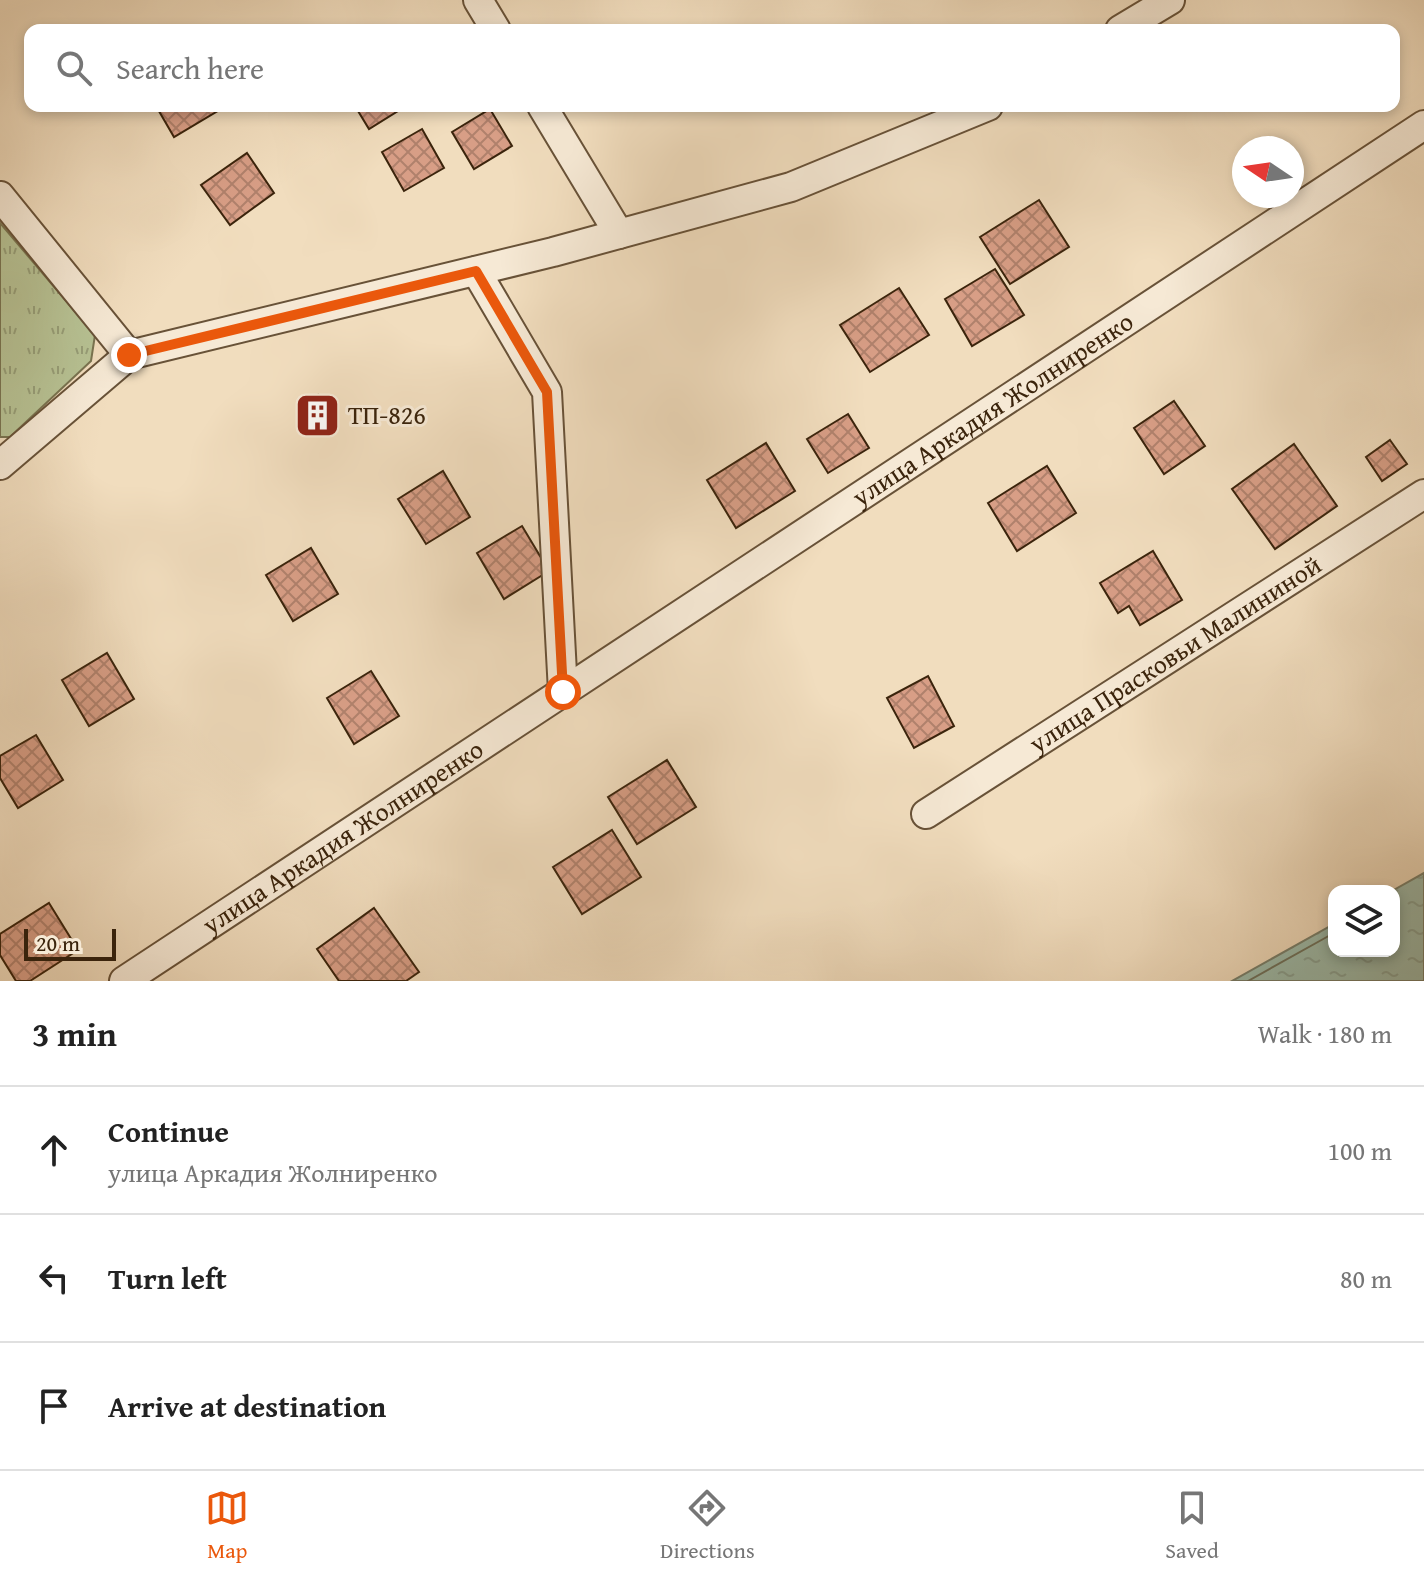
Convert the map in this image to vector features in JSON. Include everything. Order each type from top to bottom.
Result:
[{"type":"street","points":[[478,0],[492,24]]},
{"type":"street","points":[[1130,24],[1170,0]]},
{"type":"street","points":[[546,112],[619,234]]},
{"type":"street","points":[[0,465],[129,355],[476,271],[791,187],[973,112]]},
{"type":"street","name":"улица Аркадия Жолниренко","points":[[124,981],[1424,125]]},
{"type":"street","points":[[0,196],[129,355]]},
{"type":"street","points":[[476,271],[547,392],[563,692]]},
{"type":"street","name":"улица Прасковьи Малининой","points":[[926,814],[1424,494]]},
{"type":"green space","points":[[0,223],[95,335],[91,361],[10,437],[0,437]]},
{"type":"water","points":[[1424,873],[1424,981],[1232,981],[1328,927],[1328,957],[1400,957],[1400,886]]},
{"type":"building","points":[[159,112],[216,112],[174,137]]},
{"type":"building","points":[[359,112],[396,112],[369,129]]},
{"type":"building","points":[[485,112],[492,112],[512,146],[474,169],[452,132]]},
{"type":"building","points":[[422,129],[444,168],[404,191],[382,152]]},
{"type":"building","points":[[247,153],[274,193],[230,225],[201,185]]},
{"type":"building","points":[[1039,200],[1069,247],[1010,284],[980,237]]},
{"type":"building","points":[[995,269],[1024,315],[972,346],[945,299]]},
{"type":"building","points":[[899,288],[929,335],[870,372],[840,325]]},
{"type":"building","name":"ТП-826","points":[[318,395],[335,422],[317,434],[299,407]]},
{"type":"building","points":[[1174,401],[1205,446],[1164,474],[1134,428]]},
{"type":"building","points":[[848,414],[869,448],[828,473],[807,439]]},
{"type":"building","points":[[1390,440],[1407,464],[1382,481],[1366,457]]},
{"type":"building","points":[[766,443],[795,491],[736,528],[707,480]]},
{"type":"building","points":[[1294,444],[1337,506],[1275,549],[1232,489]]},
{"type":"building","points":[[1047,466],[1076,513],[1017,551],[988,503]]},
{"type":"building","points":[[443,471],[470,517],[426,544],[398,499]]},
{"type":"building","points":[[522,526],[549,571],[504,599],[477,553]]},
{"type":"building","points":[[311,548],[338,594],[293,621],[266,575]]},
{"type":"building","points":[[1153,551],[1182,600],[1140,625],[1129,606],[1118,613],[1100,583]]},
{"type":"building","points":[[107,653],[134,699],[89,726],[62,680]]},
{"type":"building","points":[[371,671],[399,716],[354,744],[327,698]]},
{"type":"building","points":[[928,676],[954,726],[914,748],[887,698]]},
{"type":"building","points":[[36,735],[63,780],[18,808],[0,778],[0,756]]},
{"type":"building","points":[[667,760],[696,807],[637,844],[608,797]]},
{"type":"building","points":[[612,830],[641,877],[582,914],[553,867]]},
{"type":"building","points":[[49,903],[78,950],[30,981],[16,981],[0,955],[0,934]]},
{"type":"building","points":[[374,908],[419,972],[406,981],[339,981],[317,949]]},
{"type":"place","name":"ТП-826","points":[[317,415]]},
{"type":"route","points":[[129,355],[476,271],[547,392],[563,692]]}]
